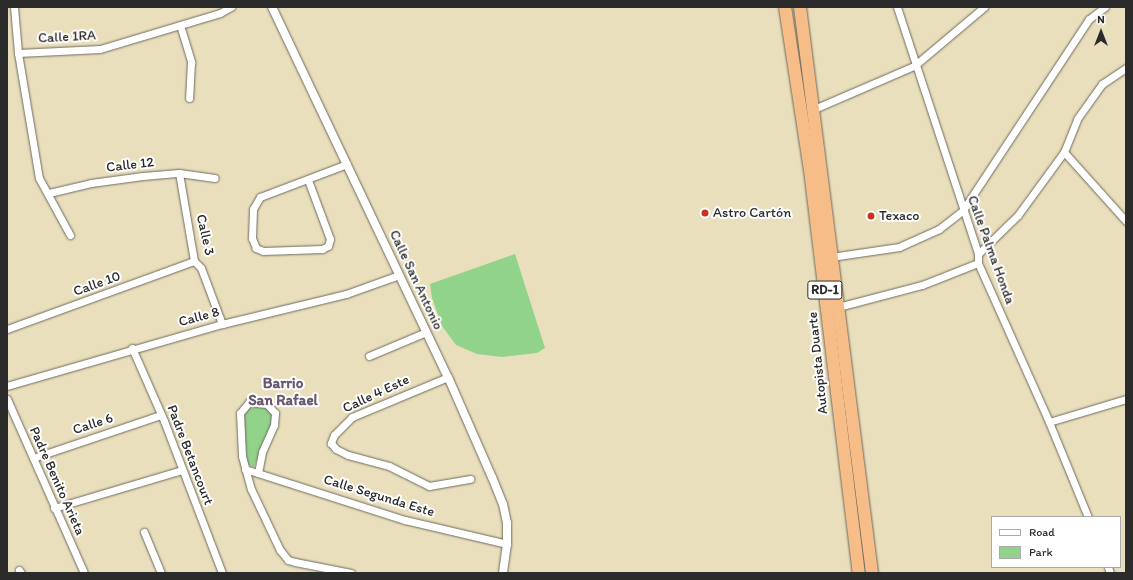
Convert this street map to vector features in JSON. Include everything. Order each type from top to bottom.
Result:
[{"type":"highway","name":"Autopista Duarte","points":[[785,7],[810,170],[857,573]]},
{"type":"highway","name":"Autopista Duarte","points":[[800,7],[872,573]]},
{"type":"street","points":[[14,7],[18,53],[39,178],[49,193],[70,235]]},
{"type":"street","name":"Calle 1RA","points":[[18,53],[100,49],[220,13],[231,7]]},
{"type":"street","name":"Calle San Antonio","points":[[272,7],[448,377],[503,504],[507,544],[503,573]]},
{"type":"street","name":"Calle Palma Honda","points":[[897,7],[914,66],[978,254],[978,263],[1049,422],[1088,516]]},
{"type":"street","points":[[814,109],[914,66],[984,7]]},
{"type":"street","points":[[831,257],[900,247],[939,229],[963,210],[1089,19],[1105,7]]},
{"type":"street","points":[[180,24],[191,62],[189,98]]},
{"type":"street","points":[[978,254],[1018,215],[1064,152],[1077,119],[1102,84],[1126,68]]},
{"type":"street","points":[[1064,152],[1126,221]]},
{"type":"street","points":[[308,180],[330,239],[328,246],[322,249],[263,251],[256,248],[252,238],[256,202],[266,193],[308,180],[347,164]]},
{"type":"street","name":"Calle 12","points":[[49,193],[91,183],[180,172],[215,178]]},
{"type":"street","name":"Calle 3","points":[[180,172],[194,261],[201,268],[222,324]]},
{"type":"street","name":"Calle 10","points":[[7,329],[194,261]]},
{"type":"street","points":[[838,307],[922,285],[978,263]]},
{"type":"street","name":"Calle 8","points":[[7,386],[132,348],[222,324],[346,294],[399,275]]},
{"type":"street","points":[[369,356],[426,332]]},
{"type":"street","name":"Padre Betancourt","points":[[132,348],[161,415],[222,573]]},
{"type":"street","name":"Calle 4 Este","points":[[448,377],[352,417],[334,434],[331,443],[336,450],[348,455],[389,466],[429,486],[470,479]]},
{"type":"street","name":"Padre Benito Arieta","points":[[7,399],[84,573]]},
{"type":"street","points":[[1049,422],[1126,399]]},
{"type":"street","points":[[258,473],[262,452],[275,419],[272,407],[256,402],[245,404],[240,413],[242,456],[254,496],[280,550],[288,560],[351,573]]},
{"type":"street","name":"Calle 6","points":[[32,458],[161,415]]},
{"type":"street","name":"Calle Segunda Este","points":[[245,469],[405,520],[507,544]]},
{"type":"street","points":[[54,508],[182,470]]},
{"type":"street","points":[[144,532],[161,573]]},
{"type":"green space","points":[[515,254],[545,348],[537,353],[502,357],[477,354],[456,345],[442,326],[432,298],[430,284]]},
{"type":"green space","points":[[247,407],[269,408],[274,419],[254,467],[247,464],[243,455],[241,422],[244,410]]},
{"type":"place","name":"Astro Cartón","points":[[705,213]]},
{"type":"place","name":"Texaco","points":[[871,216]]},
{"type":"district","name":"Barrio San Rafael","points":[[283,392]]}]
